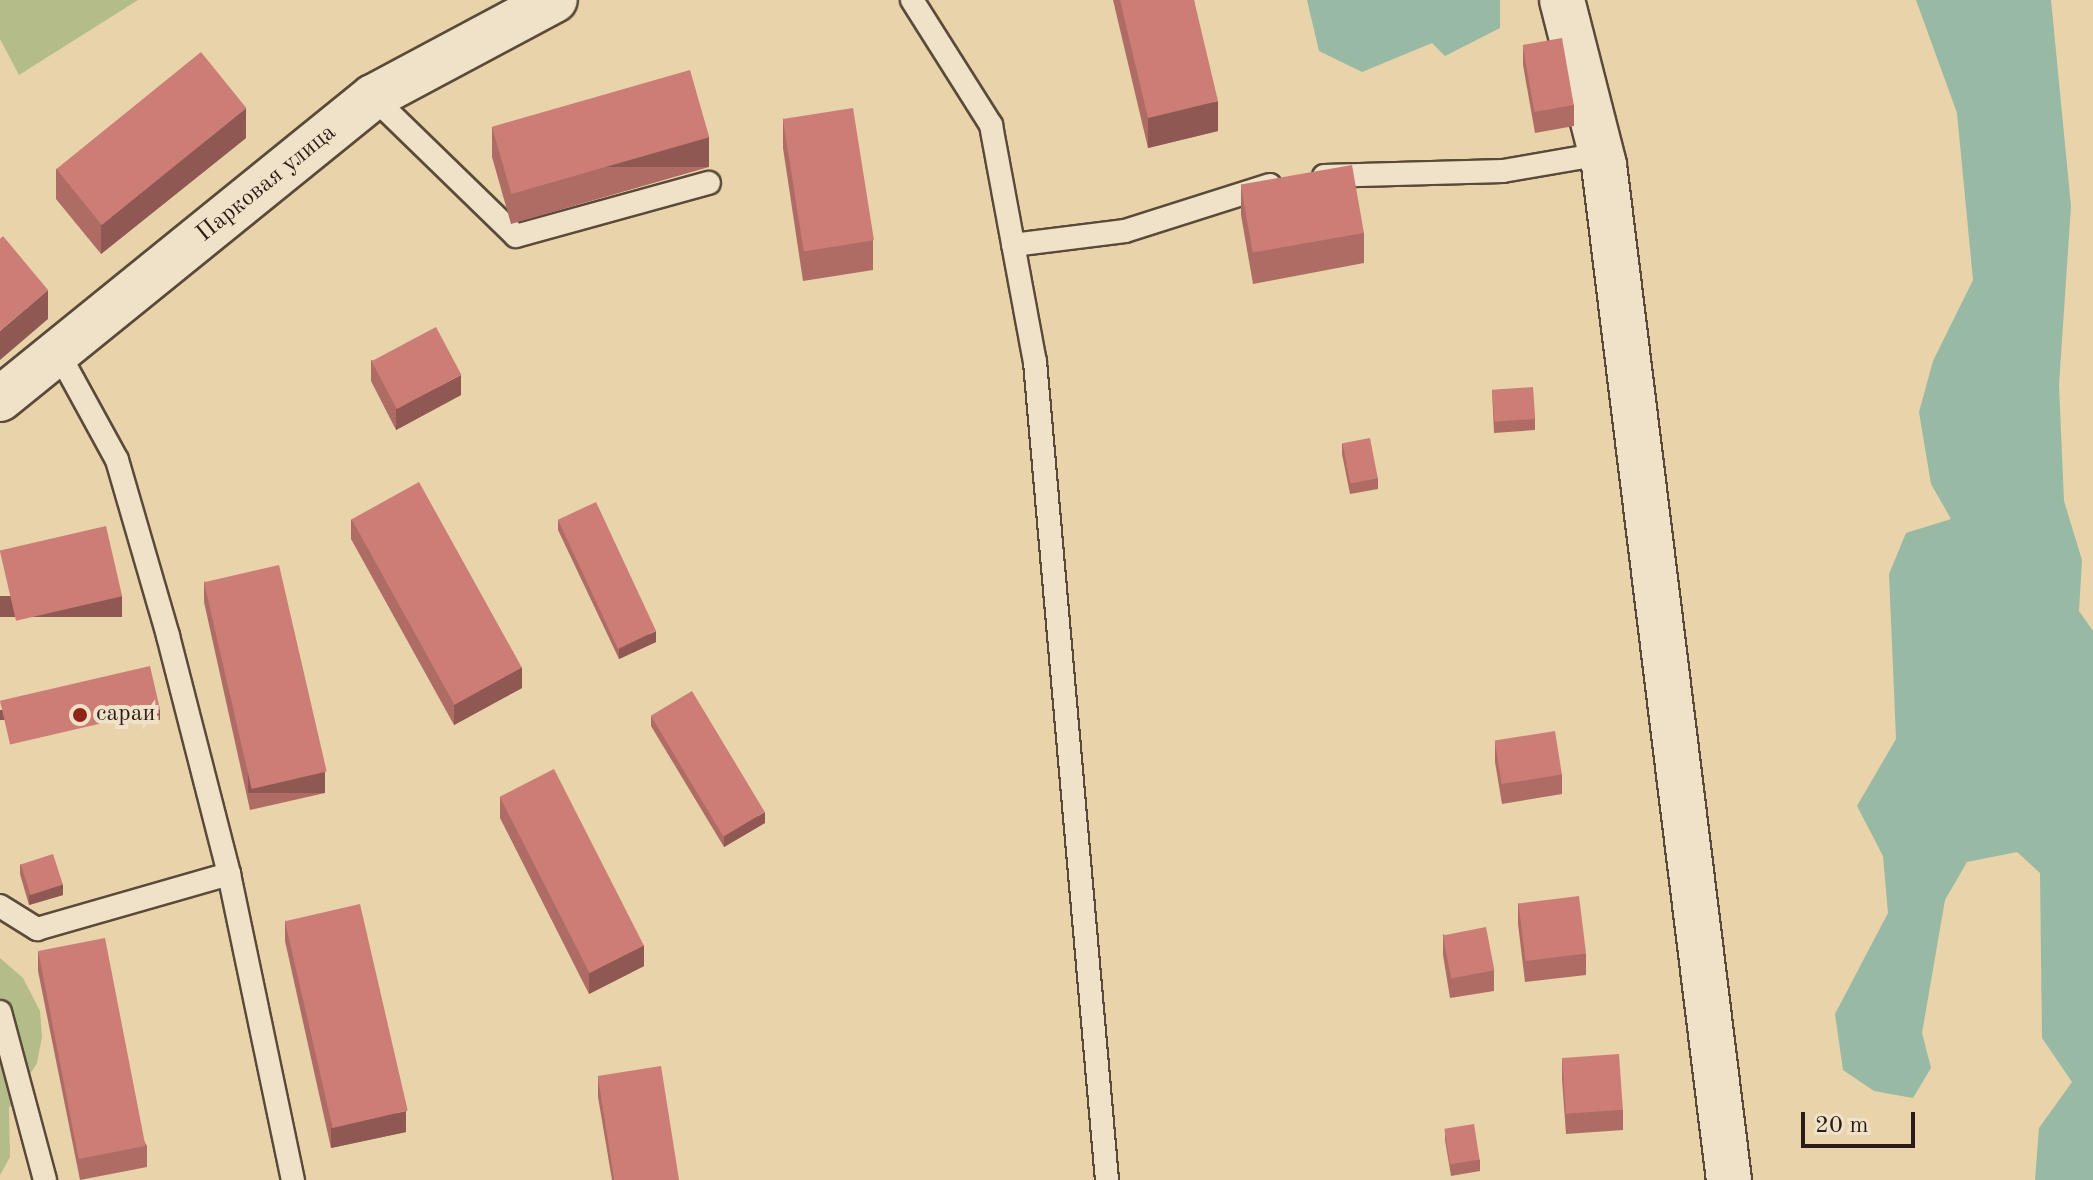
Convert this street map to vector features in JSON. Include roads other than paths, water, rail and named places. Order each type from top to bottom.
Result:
[{"type":"street","name":"Парковая улица","points":[[0,399],[373,97],[555,0]]},
{"type":"street","points":[[1562,0],[1601,154],[1729,1180]]},
{"type":"lane","points":[[912,0],[991,125],[1035,362],[1107,1180]]},
{"type":"lane","points":[[373,97],[516,236],[709,183]]},
{"type":"lane","points":[[1013,245],[1125,231],[1249,188],[1324,176],[1503,171],[1601,154]]},
{"type":"lane","points":[[59,354],[117,460],[229,874],[293,1180]]},
{"type":"lane","points":[[0,906],[37,929],[229,874]]},
{"type":"lane","points":[[0,1012],[45,1180]]},
{"type":"place","name":"сараи","points":[[80,715]]}]
